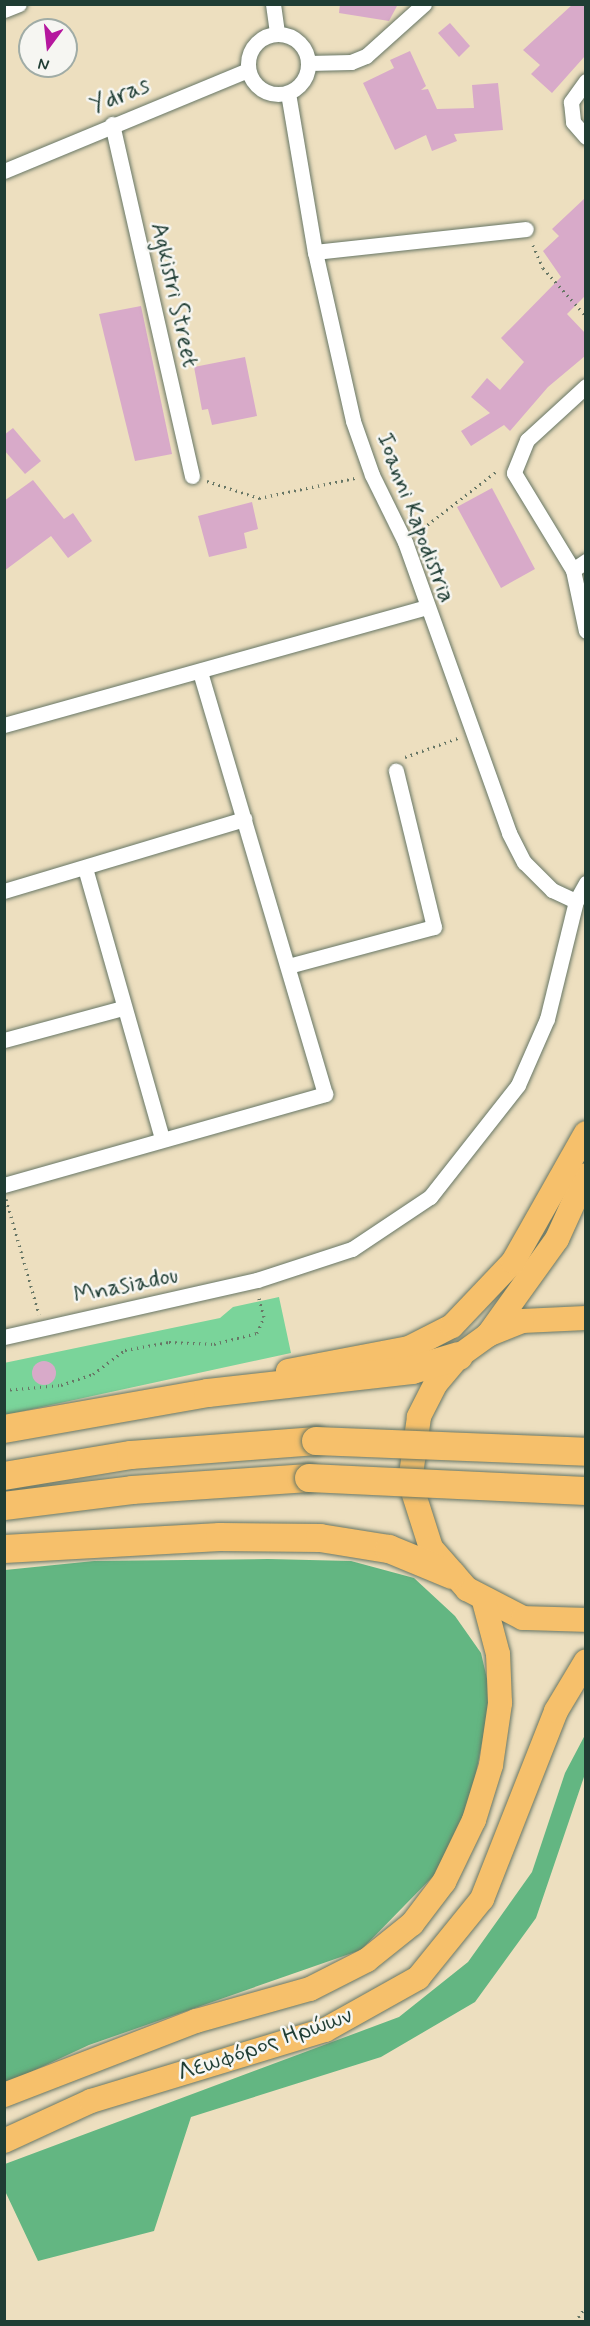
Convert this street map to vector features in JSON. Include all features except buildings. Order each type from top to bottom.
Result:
[{"type":"highway","points":[[4,1429],[208,1393],[412,1370],[459,1356]]},
{"type":"highway","points":[[4,1476],[131,1455],[316,1441],[585,1452]]},
{"type":"highway","points":[[4,1506],[132,1490],[309,1478],[585,1491]]},
{"type":"highway","points":[[4,1549],[220,1537],[320,1538],[389,1549],[452,1575]]},
{"type":"main road","points":[[208,1393],[409,1348],[452,1326],[513,1262],[585,1133]]},
{"type":"main road","points":[[488,1335],[557,1239],[585,1175]]},
{"type":"main road","points":[[585,1318],[522,1321],[488,1335],[459,1356],[423,1409],[411,1455],[417,1516],[452,1575],[484,1601],[523,1618],[585,1620]]},
{"type":"main road","name":"Λεωφόρος Ηρώων","points":[[4,2095],[196,2021],[310,1989],[367,1960],[412,1924],[444,1882],[474,1820],[491,1765],[500,1703],[498,1654],[484,1601]]},
{"type":"main road","name":"Λεωφόρος Ηρώων","points":[[4,2141],[91,2102],[325,2030],[385,2001],[418,1978],[482,1899],[521,1808],[556,1711],[585,1661]]},
{"type":"main road","points":[[521,1808],[585,1693]]},
{"type":"street","points":[[4,10],[19,4]]},
{"type":"street","points":[[273,4],[277,33]]},
{"type":"street","points":[[308,63],[351,62],[366,56],[424,4]]},
{"type":"street","points":[[277,33],[295,38],[308,63],[303,81],[288,93],[259,88],[248,70],[257,41],[277,33]]},
{"type":"street","name":"Ydras","points":[[7,166],[248,70]]},
{"type":"street","points":[[585,81],[572,102],[573,122],[585,137]]},
{"type":"street","name":"Ioanni Kapodistria","points":[[288,93],[315,252],[353,421],[372,475],[405,542],[471,733],[524,862],[552,891],[576,902]]},
{"type":"street","name":"Agkistri Street","points":[[112,124],[192,476]]},
{"type":"street","points":[[315,252],[526,229]]},
{"type":"street","points":[[585,386],[527,440],[514,473],[579,566],[585,631]]},
{"type":"street","points":[[4,725],[427,607]]},
{"type":"street","points":[[4,1185],[162,1138],[325,1094],[200,671]]},
{"type":"street","points":[[288,966],[434,927],[396,771]]},
{"type":"street","points":[[4,891],[244,819]]},
{"type":"street","points":[[85,868],[123,1008],[162,1138]]},
{"type":"street","points":[[576,902],[585,883]]},
{"type":"street","name":"Mnasiadou","points":[[4,1337],[257,1280],[352,1249],[430,1197],[518,1085],[547,1019],[576,902]]},
{"type":"street","points":[[4,1040],[123,1008]]},
{"type":"path","points":[[526,229],[543,268],[585,316]]},
{"type":"path","points":[[405,542],[492,470],[514,473]]},
{"type":"path","points":[[192,476],[259,498],[372,475]]},
{"type":"path","points":[[396,771],[402,758],[471,733]]},
{"type":"path","points":[[4,1195],[42,1327]]},
{"type":"path","points":[[4,1390],[61,1385],[93,1374],[125,1350],[169,1342],[214,1344],[258,1333],[264,1317],[259,1298]]},
{"type":"path","points":[[575,2322],[585,2306]]},
{"type":"green space","points":[[279,1297],[291,1353],[5,1415],[4,1363],[220,1318],[233,1307]]},
{"type":"green space","points":[[268,1559],[351,1561],[414,1578],[455,1616],[481,1653],[491,1696],[474,1784],[447,1862],[361,1950],[89,2045],[5,2084],[5,1570],[94,1561]]},
{"type":"green space","points":[[585,1735],[585,1774],[536,1918],[475,2002],[381,2057],[191,2117],[154,2231],[38,2261],[5,2191],[5,2164],[399,2017],[468,1962],[532,1872],[565,1773]]}]
